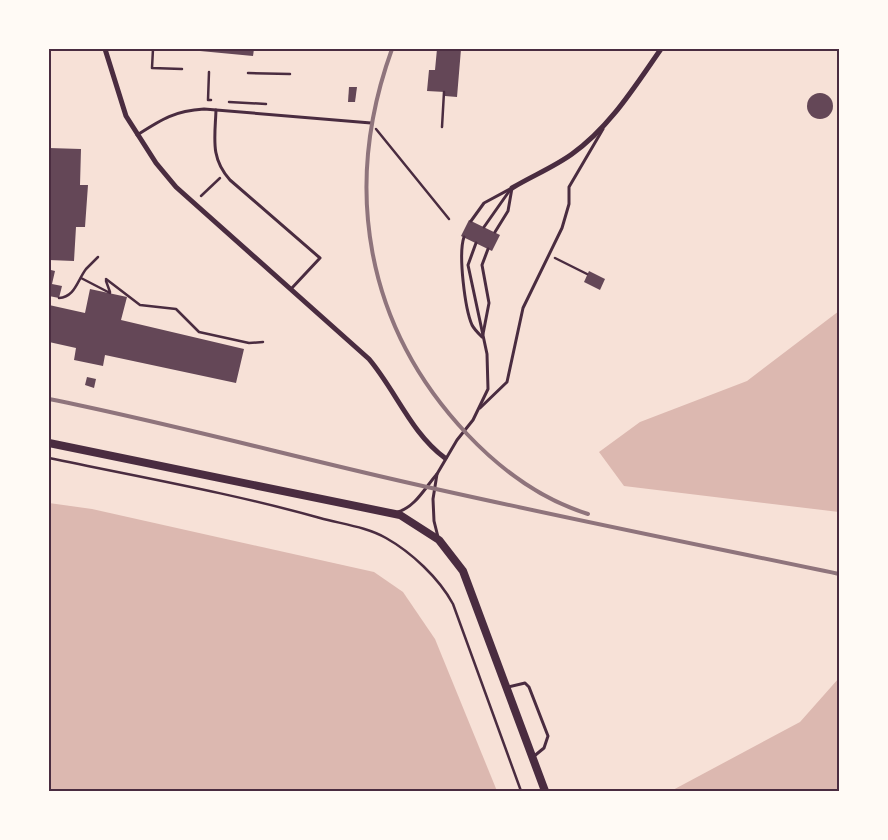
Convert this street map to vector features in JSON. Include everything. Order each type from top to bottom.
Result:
[{"type":"street","points":[[105,49],[126,116],[137,135],[166,175],[197,208],[369,359],[382,374],[417,430],[434,450],[445,458]]},
{"type":"street","points":[[512,188],[572,154],[608,120],[661,49]]},
{"type":"street","points":[[49,443],[393,514],[407,518],[439,540],[463,571],[545,791]]},
{"type":"lane","points":[[137,135],[168,115],[185,110],[216,110],[371,123]]},
{"type":"lane","points":[[216,110],[215,151],[220,168],[320,258],[291,289]]},
{"type":"lane","points":[[480,408],[507,382],[523,308],[562,228],[569,204],[569,188],[608,120]]},
{"type":"lane","points":[[471,221],[484,203],[512,188]]},
{"type":"lane","points":[[484,227],[512,188]]},
{"type":"lane","points":[[495,232],[508,212],[512,188]]},
{"type":"lane","points":[[464,237],[460,247],[462,270],[472,326],[483,338]]},
{"type":"lane","points":[[393,514],[408,508],[415,502],[437,474],[445,458],[480,408],[488,390],[488,354],[468,265],[476,243]]},
{"type":"lane","points":[[483,338],[489,303],[482,265],[488,249]]},
{"type":"lane","points":[[437,474],[433,506],[434,521],[439,540]]},
{"type":"lane","points":[[506,688],[520,683],[525,683],[529,687],[548,736],[544,748],[532,757]]},
{"type":"path","points":[[153,49],[152,68],[182,69]]},
{"type":"path","points":[[209,72],[208,100],[215,101]]},
{"type":"path","points":[[248,72],[290,74]]},
{"type":"path","points":[[442,127],[444,92]]},
{"type":"path","points":[[223,101],[266,104]]},
{"type":"path","points":[[371,123],[449,219]]},
{"type":"path","points":[[201,196],[225,174]]},
{"type":"path","points":[[549,255],[587,274]]},
{"type":"path","points":[[59,298],[66,298],[70,294],[98,257]]},
{"type":"path","points":[[81,278],[110,293],[106,279],[140,305],[176,309],[199,332],[249,343],[263,342]]},
{"type":"path","points":[[49,458],[267,503],[362,528],[384,537],[403,549],[442,588],[453,604],[521,791]]},
{"type":"shaded area","points":[[839,311],[839,512],[624,486],[599,452],[640,422],[747,381]]},
{"type":"shaded area","points":[[49,503],[92,509],[374,572],[403,592],[435,639],[497,791],[49,791]]},
{"type":"shaded area","points":[[839,678],[839,791],[671,791],[800,722]]},
{"type":"building","points":[[179,49],[254,49],[253,56]]},
{"type":"building","points":[[437,49],[461,49],[457,97],[445,96],[445,92],[427,91],[429,70],[435,70]]},
{"type":"building","points":[[349,87],[357,87],[355,102],[348,102]]},
{"type":"building","points":[[820,93],[829,97],[833,106],[829,115],[820,119],[811,115],[807,106],[811,97]]},
{"type":"building","points":[[49,148],[81,149],[80,185],[88,185],[85,227],[76,227],[74,261],[49,260]]},
{"type":"building","points":[[469,220],[500,235],[492,251],[461,236]]},
{"type":"building","points":[[51,270],[55,271],[52,284],[62,286],[59,298],[49,296]]},
{"type":"building","points":[[589,271],[605,279],[600,290],[584,282]]},
{"type":"building","points":[[90,289],[127,297],[121,320],[244,349],[236,383],[105,355],[103,366],[74,360],[76,348],[49,342],[49,305],[85,313]]},
{"type":"building","points":[[87,377],[96,379],[94,388],[85,385]]},
{"type":"railway","points":[[392,49],[377,101],[368,152],[367,203],[372,253],[385,301],[405,348],[432,392],[467,434],[494,460],[522,482],[570,508],[588,514]]},
{"type":"railway","points":[[49,399],[139,418],[459,494],[839,574]]}]
